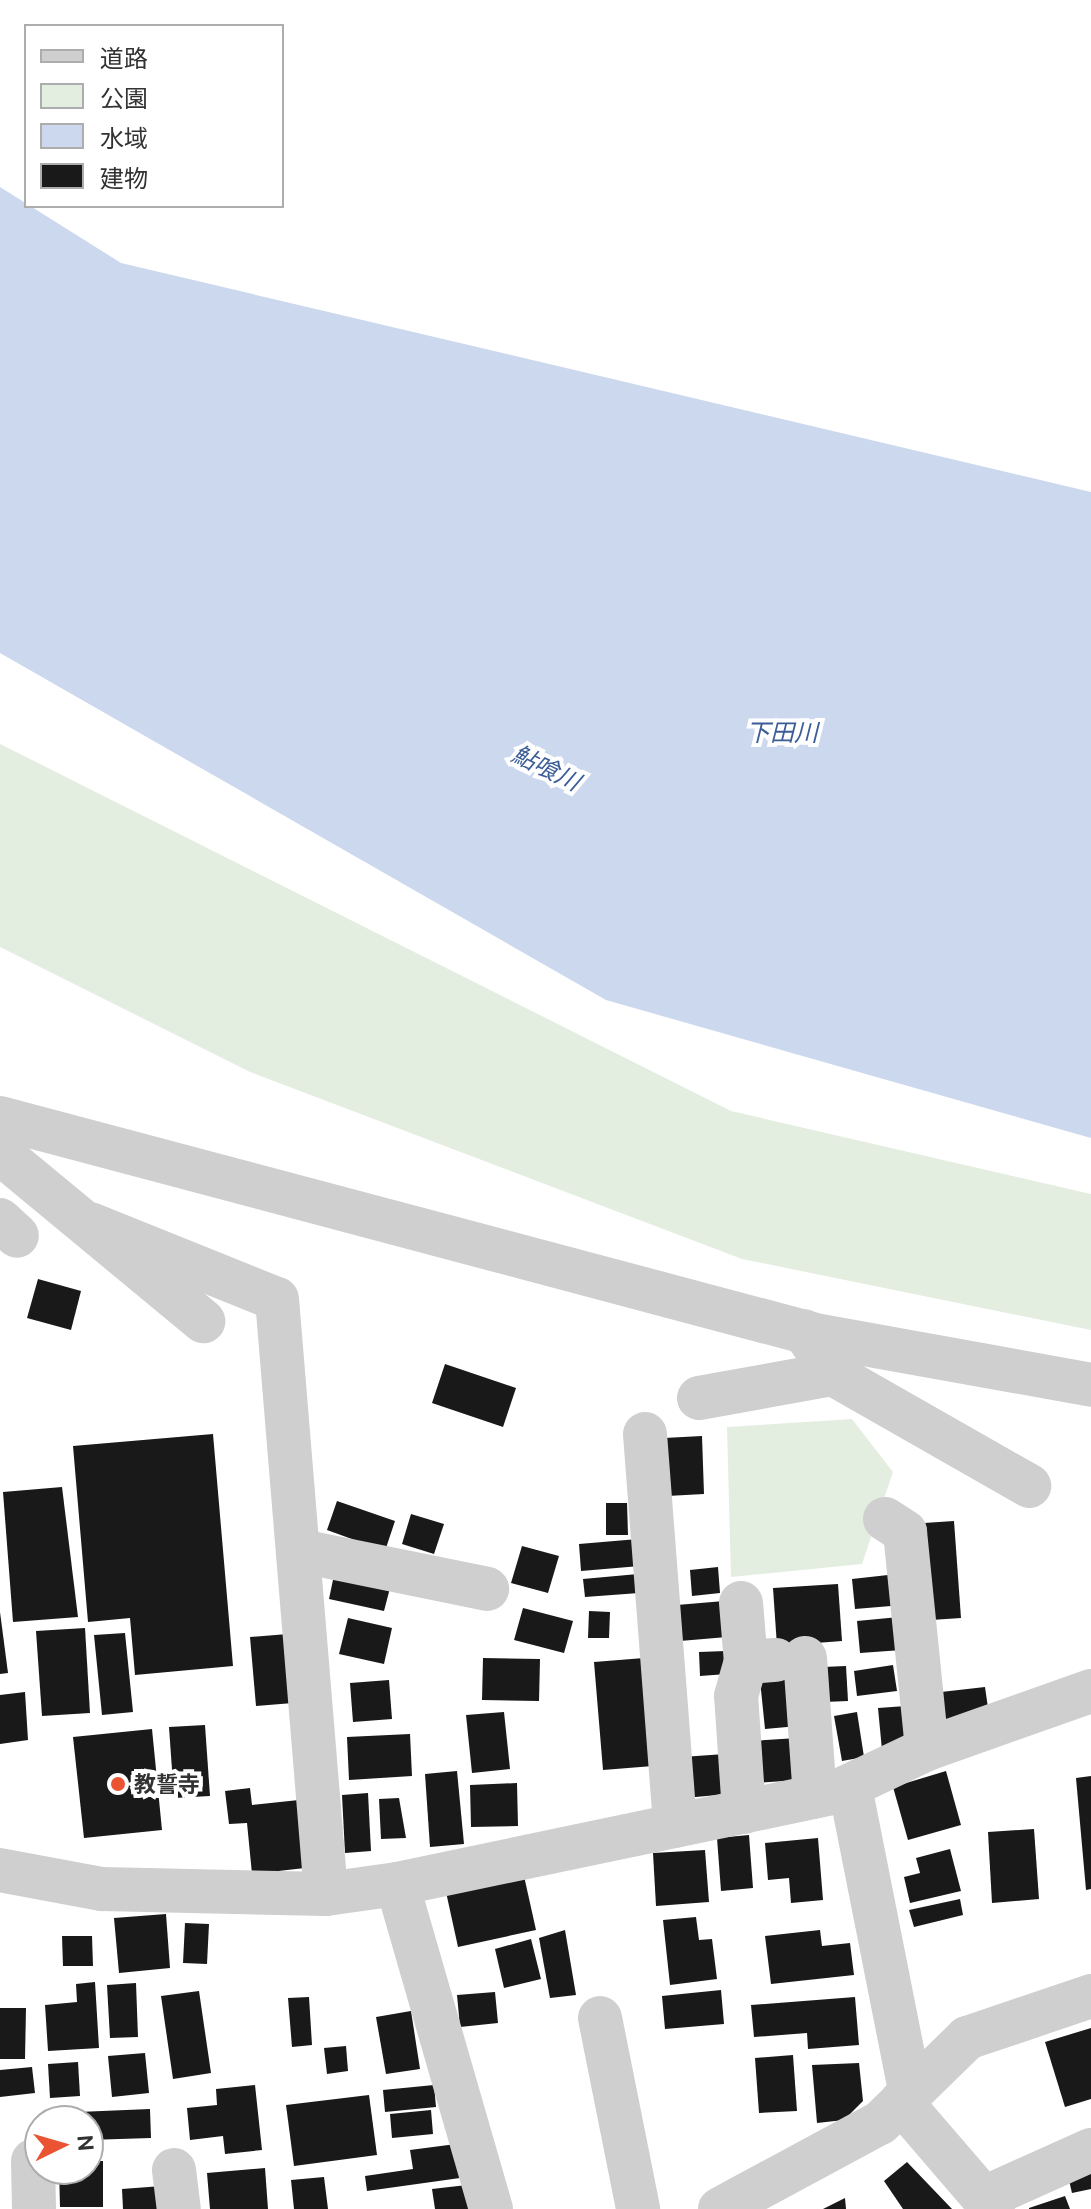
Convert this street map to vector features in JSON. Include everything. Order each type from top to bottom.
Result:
[{"type":"street","points":[[0,1118],[804,1331],[1091,1385]]},
{"type":"street","points":[[0,1153],[90,1224],[203,1321]]},
{"type":"street","points":[[90,1224],[277,1299],[301,1551],[326,1894]]},
{"type":"street","points":[[804,1331],[833,1374],[1029,1486]]},
{"type":"street","points":[[699,1398],[833,1374]]},
{"type":"street","points":[[645,1434],[675,1826]]},
{"type":"street","points":[[885,1519],[905,1532],[927,1749]]},
{"type":"street","points":[[301,1551],[487,1589]]},
{"type":"street","points":[[741,1603],[746,1662],[736,1696],[744,1812]]},
{"type":"street","points":[[746,1662],[812,1658],[833,1792],[906,2096],[989,2204],[1091,2150]]},
{"type":"street","points":[[0,1870],[102,1889],[326,1894],[397,1884],[833,1792],[927,1749],[1091,1691]]},
{"type":"street","points":[[397,1884],[491,2209]]},
{"type":"street","points":[[720,2209],[880,2123],[967,2038],[1091,1996]]},
{"type":"street","points":[[600,2018],[638,2209]]},
{"type":"street","points":[[34,2185],[34,2209]]},
{"type":"green space","points":[[0,744],[731,1111],[1091,1194],[1091,1330],[742,1259],[250,1072],[0,947]]},
{"type":"green space","points":[[852,1419],[893,1472],[862,1564],[731,1577],[727,1427]]},
{"type":"water","name":"下田川","points":[[0,187],[24,202],[24,208],[33,208],[121,263],[1091,492],[1091,1138],[606,1000],[0,653]]},
{"type":"building","points":[[38,1279],[81,1291],[71,1330],[27,1318]]},
{"type":"building","points":[[445,1364],[516,1388],[503,1427],[432,1403]]},
{"type":"building","points":[[213,1434],[233,1666],[135,1675],[130,1618],[88,1622],[73,1446]]},
{"type":"building","points":[[702,1436],[704,1494],[667,1496],[664,1438]]},
{"type":"building","points":[[62,1487],[78,1617],[13,1622],[3,1492]]},
{"type":"building","points":[[337,1501],[395,1521],[385,1551],[327,1530]]},
{"type":"building","points":[[606,1503],[627,1503],[628,1535],[606,1535]]},
{"type":"building","points":[[411,1514],[444,1524],[434,1554],[402,1544]]},
{"type":"building","points":[[954,1521],[961,1618],[931,1620],[924,1523]]},
{"type":"building","points":[[638,1539],[640,1566],[581,1571],[579,1544]]},
{"type":"building","points":[[522,1546],[559,1556],[548,1593],[511,1583]]},
{"type":"building","points":[[718,1567],[720,1593],[692,1596],[690,1570]]},
{"type":"building","points":[[638,1574],[639,1593],[585,1597],[583,1579]]},
{"type":"building","points":[[334,1575],[390,1588],[384,1611],[329,1599]]},
{"type":"building","points":[[888,1575],[891,1606],[855,1609],[852,1579]]},
{"type":"building","points":[[838,1584],[842,1641],[777,1646],[773,1588]]},
{"type":"building","points":[[724,1601],[727,1637],[680,1641],[677,1605]]},
{"type":"building","points":[[523,1608],[573,1621],[564,1653],[514,1640]]},
{"type":"building","points":[[589,1611],[610,1612],[609,1638],[588,1638]]},
{"type":"building","points":[[0,1612],[8,1673],[0,1674]]},
{"type":"building","points":[[899,1617],[902,1650],[860,1653],[857,1621]]},
{"type":"building","points":[[348,1618],[392,1628],[384,1664],[339,1654]]},
{"type":"building","points":[[85,1628],[90,1713],[42,1716],[36,1631]]},
{"type":"building","points":[[125,1633],[133,1712],[102,1715],[94,1635]]},
{"type":"building","points":[[288,1634],[293,1703],[256,1706],[250,1637]]},
{"type":"building","points":[[726,1651],[727,1674],[700,1676],[699,1652]]},
{"type":"building","points":[[483,1658],[540,1659],[539,1701],[482,1700]]},
{"type":"building","points":[[644,1658],[653,1766],[603,1770],[594,1662]]},
{"type":"building","points":[[893,1665],[897,1691],[857,1696],[854,1671]]},
{"type":"building","points":[[846,1666],[848,1701],[824,1702],[823,1667]]},
{"type":"building","points":[[790,1677],[798,1726],[765,1729],[760,1680]]},
{"type":"building","points":[[389,1680],[392,1719],[353,1722],[350,1683]]},
{"type":"building","points":[[985,1687],[989,1715],[944,1720],[941,1692]]},
{"type":"building","points":[[25,1692],[28,1740],[0,1744],[0,1695]]},
{"type":"building","points":[[906,1706],[910,1737],[882,1750],[878,1708]]},
{"type":"building","points":[[504,1712],[510,1769],[472,1773],[466,1715]]},
{"type":"building","points":[[857,1712],[864,1757],[842,1761],[834,1716]]},
{"type":"building","points":[[205,1725],[210,1796],[174,1798],[169,1727]]},
{"type":"building","name":"教誓寺","points":[[152,1729],[162,1830],[84,1838],[73,1737]]},
{"type":"building","points":[[410,1734],[412,1776],[349,1780],[347,1737]]},
{"type":"building","points":[[797,1738],[799,1780],[755,1783],[752,1741]]},
{"type":"building","points":[[725,1754],[728,1794],[685,1798],[682,1757]]},
{"type":"building","points":[[457,1771],[464,1844],[430,1847],[425,1774]]},
{"type":"building","points":[[946,1771],[961,1825],[908,1840],[893,1787]]},
{"type":"building","points":[[1091,1776],[1091,1889],[1086,1890],[1076,1778]]},
{"type":"building","points":[[517,1783],[518,1826],[471,1827],[470,1785]]},
{"type":"building","points":[[250,1788],[252,1805],[299,1800],[305,1868],[252,1874],[247,1823],[229,1824],[225,1791]]},
{"type":"building","points":[[368,1793],[371,1851],[345,1853],[342,1795]]},
{"type":"building","points":[[399,1798],[406,1838],[381,1839],[379,1799]]},
{"type":"building","points":[[1034,1829],[1039,1899],[992,1903],[988,1832]]},
{"type":"building","points":[[749,1835],[753,1888],[721,1891],[717,1838]]},
{"type":"building","points":[[818,1838],[823,1900],[791,1903],[789,1878],[768,1880],[765,1843]]},
{"type":"building","points":[[950,1849],[961,1891],[910,1903],[904,1877],[920,1873],[916,1858]]},
{"type":"building","points":[[705,1850],[709,1902],[656,1906],[653,1853]]},
{"type":"building","points":[[524,1876],[536,1930],[458,1947],[446,1892]]},
{"type":"building","points":[[960,1899],[963,1915],[914,1927],[909,1910]]},
{"type":"building","points":[[166,1914],[170,1968],[119,1973],[114,1918]]},
{"type":"building","points":[[696,1917],[699,1940],[712,1939],[717,1979],[670,1985],[663,1920]]},
{"type":"building","points":[[185,1923],[209,1924],[207,1964],[183,1963]]},
{"type":"building","points":[[565,1930],[576,1995],[550,1998],[539,1938]]},
{"type":"building","points":[[820,1930],[822,1946],[850,1943],[854,1975],[771,1984],[765,1936]]},
{"type":"building","points":[[62,1936],[92,1936],[93,1966],[63,1966]]},
{"type":"building","points":[[531,1939],[541,1979],[504,1988],[495,1949]]},
{"type":"building","points":[[95,1982],[99,2048],[48,2051],[45,2005],[77,2002],[76,1984]]},
{"type":"building","points":[[136,1983],[138,2037],[110,2038],[107,1985]]},
{"type":"building","points":[[721,1990],[724,2024],[665,2029],[662,1996]]},
{"type":"building","points":[[199,1991],[211,2073],[173,2079],[161,1996]]},
{"type":"building","points":[[495,1992],[498,2023],[460,2027],[457,1995]]},
{"type":"building","points":[[309,1997],[312,2045],[292,2047],[288,1998]]},
{"type":"building","points":[[855,1997],[859,2045],[808,2049],[807,2033],[754,2037],[751,2005]]},
{"type":"building","points":[[0,2008],[26,2008],[25,2059],[0,2059]]},
{"type":"building","points":[[411,2011],[420,2069],[386,2074],[376,2017]]},
{"type":"building","points":[[1091,2028],[1091,2099],[1065,2107],[1045,2042]]},
{"type":"building","points":[[346,2046],[348,2071],[327,2074],[324,2048]]},
{"type":"building","points":[[145,2053],[149,2093],[112,2097],[108,2056]]},
{"type":"building","points":[[793,2055],[797,2111],[759,2113],[755,2058]]},
{"type":"building","points":[[78,2062],[80,2096],[50,2098],[48,2064]]},
{"type":"building","points":[[859,2063],[863,2101],[844,2120],[817,2123],[812,2065]]},
{"type":"building","points":[[32,2067],[35,2093],[0,2097],[0,2070]]},
{"type":"building","points":[[255,2085],[262,2150],[225,2154],[223,2136],[190,2140],[187,2108],[217,2105],[216,2089]]},
{"type":"building","points":[[434,2085],[436,2107],[385,2112],[383,2090]]},
{"type":"building","points":[[369,2095],[377,2155],[294,2166],[286,2105]]},
{"type":"building","points":[[150,2109],[151,2138],[104,2139],[104,2111]]},
{"type":"building","points":[[431,2110],[433,2134],[392,2138],[390,2114]]},
{"type":"building","points":[[456,2144],[460,2178],[367,2191],[365,2176],[413,2169],[410,2150]]},
{"type":"building","points":[[907,2162],[952,2209],[903,2209],[884,2181]]},
{"type":"building","points":[[265,2168],[268,2209],[210,2209],[207,2173]]},
{"type":"building","points":[[1091,2170],[1091,2189],[1072,2193],[1068,2176]]},
{"type":"building","points":[[324,2177],[328,2209],[294,2209],[291,2180]]},
{"type":"building","points":[[59,2185],[103,2185],[103,2207],[60,2207]]},
{"type":"building","points":[[467,2185],[470,2209],[435,2209],[432,2189]]},
{"type":"building","points":[[162,2186],[163,2209],[123,2209],[122,2189]]},
{"type":"building","points":[[1065,2196],[1070,2209],[1029,2209],[1029,2208]]},
{"type":"building","points":[[845,2198],[846,2209],[823,2209]]},
{"type":"place","name":"教誓寺","points":[[118,1784]]},
{"type":"water label","name":"鮎喰川","points":[[546,768]]}]
